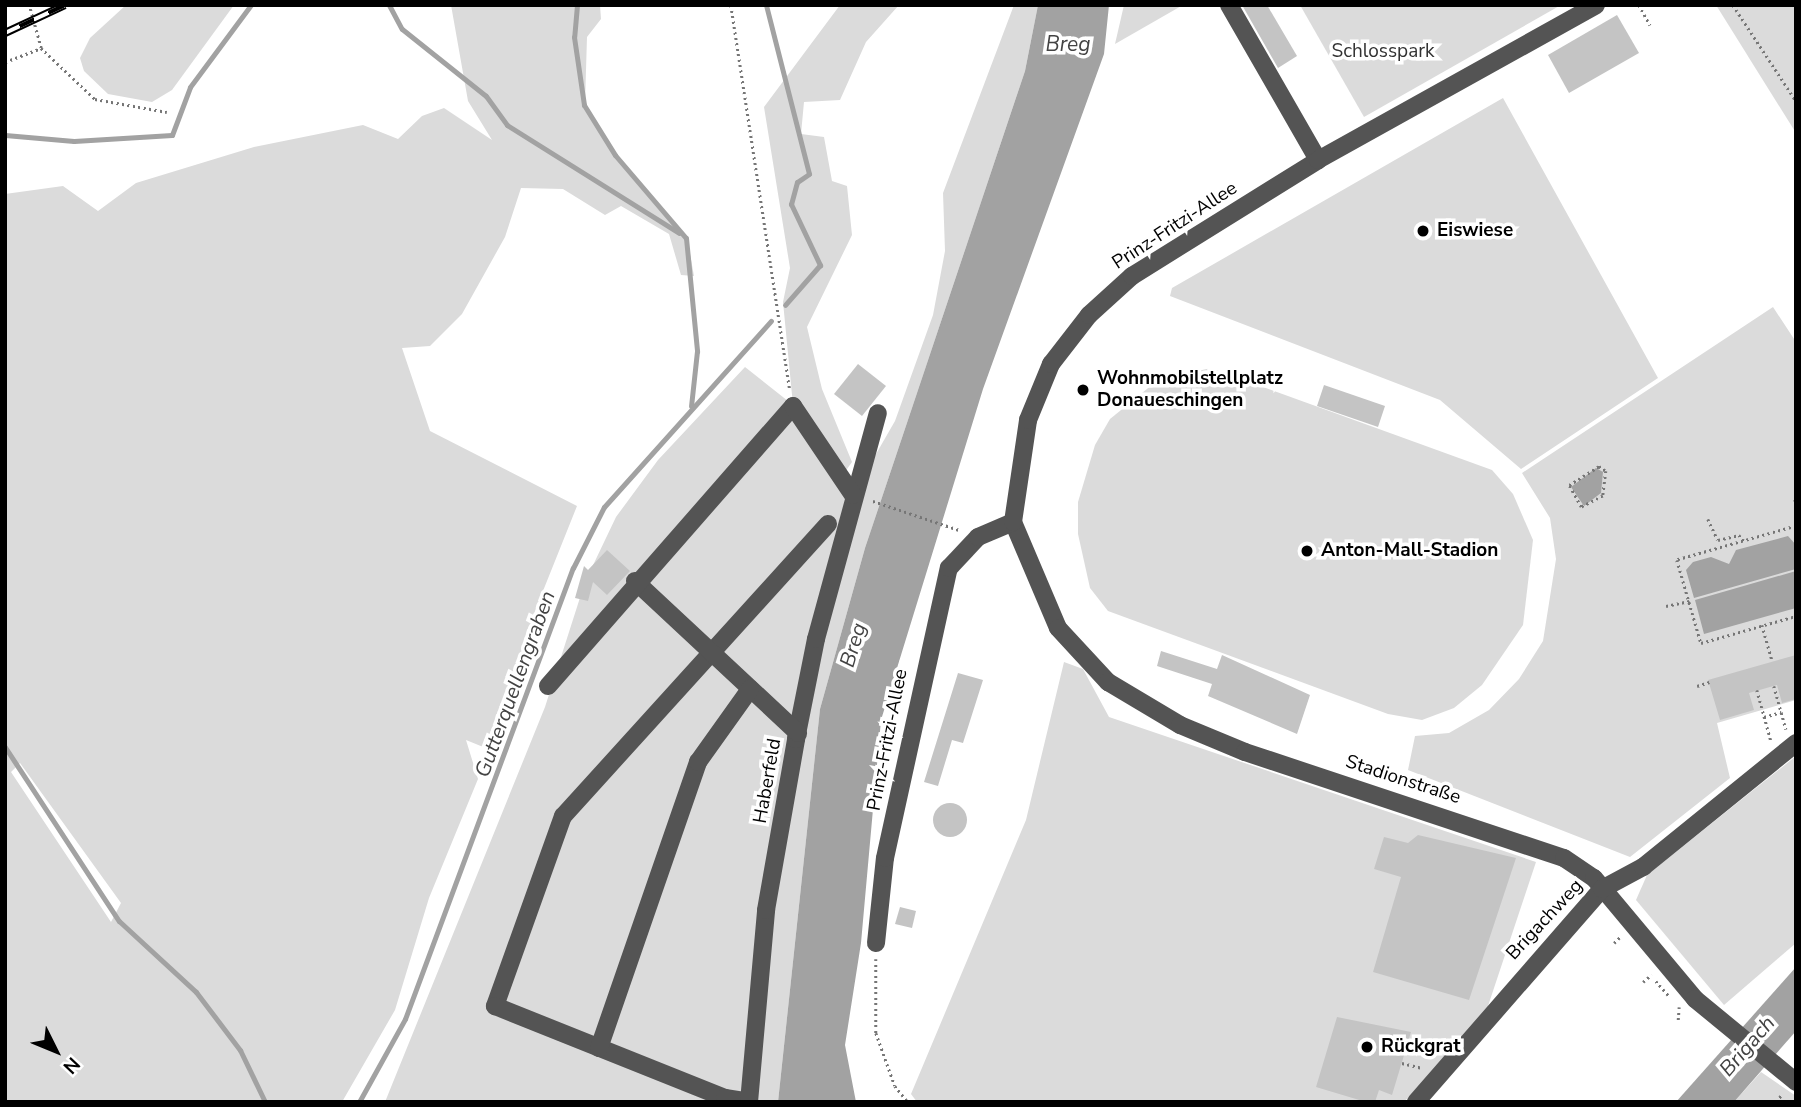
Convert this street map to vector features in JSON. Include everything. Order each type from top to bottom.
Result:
[{"type":"street","points":[[1229,5],[1318,160]]},
{"type":"street","name":"Prinz-Fritzi-Allee","points":[[876,943],[886,858],[948,568],[978,537],[1013,522],[1028,419],[1051,364],[1089,315],[1132,276],[1318,160],[1596,5]]},
{"type":"street","points":[[548,686],[636,593],[635,581],[793,406],[856,496]]},
{"type":"street","name":"Haberfeld","points":[[749,1102],[766,910],[797,733],[878,413]]},
{"type":"street","name":"Stadionstraße","points":[[1013,522],[1058,628],[1080,657],[1140,704],[1245,752],[1540,845],[1602,889],[1711,1013],[1789,1077]]},
{"type":"street","points":[[749,1102],[725,1098],[495,1006],[563,816],[828,524]]},
{"type":"street","points":[[635,581],[797,733]]},
{"type":"street","points":[[599,1048],[698,762],[750,689]]},
{"type":"street","name":"Brigachweg","points":[[1416,1102],[1602,889],[1643,867],[1792,741]]},
{"type":"path","points":[[29,5],[41,48],[95,99],[167,112]]},
{"type":"path","points":[[731,5],[793,406]]},
{"type":"path","points":[[1639,5],[1650,25]]},
{"type":"path","points":[[1733,5],[1796,102]]},
{"type":"path","points":[[5,62],[41,48]]},
{"type":"path","points":[[1591,470],[1606,471],[1603,496],[1581,507],[1569,485],[1591,470]]},
{"type":"path","points":[[856,496],[956,529]]},
{"type":"path","points":[[1709,519],[1718,540],[1739,535],[1744,541]]},
{"type":"path","points":[[1796,526],[1677,560],[1701,643],[1796,616]]},
{"type":"path","points":[[1666,606],[1689,601]]},
{"type":"path","points":[[1762,625],[1772,661]]},
{"type":"path","points":[[1697,686],[1709,682]]},
{"type":"path","points":[[1774,685],[1792,741]]},
{"type":"path","points":[[1757,691],[1773,750]]},
{"type":"path","points":[[1764,717],[1781,712]]},
{"type":"path","points":[[876,943],[876,1033],[895,1086],[908,1102]]},
{"type":"path","points":[[1643,982],[1651,975]]},
{"type":"green space","points":[[126,5],[234,5],[172,90],[152,102],[108,94],[84,71],[80,58],[90,38]]},
{"type":"green space","points":[[451,5],[600,5],[601,19],[587,37],[585,104],[617,155],[687,237],[694,276],[681,275],[669,234],[621,206],[605,215],[563,189],[521,188],[505,237],[462,314],[430,346],[402,348],[430,431],[577,506],[535,611],[498,753],[466,740],[478,779],[429,898],[395,1010],[342,1102],[5,1102],[5,194],[63,186],[98,211],[136,183],[254,147],[363,125],[398,139],[422,116],[444,108],[492,140],[468,101]],"holes":[[[20,763],[121,903],[111,922],[11,772]]]},
{"type":"green space","points":[[840,5],[899,5],[866,42],[840,100],[804,102],[801,134],[824,137],[832,181],[847,186],[852,235],[807,327],[822,389],[852,462],[842,476],[853,494],[895,421],[933,315],[945,251],[943,193],[1014,5],[1038,5],[1025,71],[865,548],[820,709],[778,1102],[385,1102],[545,707],[585,582],[616,517],[658,460],[745,367],[793,405],[783,302],[790,268],[764,107]]},
{"type":"green space","points":[[1124,5],[1183,5],[1115,44]]},
{"type":"green space","name":"Schlosspark","points":[[1300,5],[1561,5],[1364,117]]},
{"type":"green space","points":[[1716,5],[1796,5],[1796,133]]},
{"type":"green space","name":"Eiswiese","points":[[1503,98],[1658,378],[1521,469],[1440,400],[1170,296],[1172,288]]},
{"type":"green space","points":[[1773,307],[1796,342],[1796,700],[1717,723],[1730,778],[1630,857],[1408,770],[1415,736],[1449,733],[1489,710],[1519,679],[1543,641],[1556,559],[1550,518],[1522,473]]},
{"type":"green space","name":"Anton-Mall-Stadion","points":[[1211,368],[1492,470],[1513,494],[1533,540],[1523,625],[1482,685],[1454,708],[1422,720],[1388,714],[1108,611],[1090,588],[1078,534],[1078,502],[1095,445],[1110,419],[1158,380]]},
{"type":"green space","points":[[1064,662],[1083,669],[1109,717],[1536,862],[1486,1012],[1404,1102],[917,1102],[911,1094],[1026,820]]},
{"type":"green space","points":[[1796,756],[1796,943],[1724,1005],[1636,900],[1647,875]]},
{"type":"green space","points":[[1761,1072],[1796,1096],[1796,1102],[1734,1102]]},
{"type":"water","name":"Breg","points":[[1038,5],[1109,5],[1104,54],[983,389],[881,720],[861,943],[845,1045],[856,1102],[778,1102],[820,709],[865,548],[1025,71]]},
{"type":"water","points":[[1596,468],[1603,472],[1601,493],[1584,506],[1571,487]]},
{"type":"water","points":[[1788,536],[1796,545],[1796,569],[1694,598],[1686,570],[1693,562],[1711,557],[1729,564],[1736,550]]},
{"type":"water","points":[[1796,571],[1796,608],[1704,634],[1695,600]]},
{"type":"water","name":"Brigach","points":[[1796,967],[1796,1031],[1734,1102],[1676,1102]]},
{"type":"building","points":[[1242,5],[1267,5],[1297,56],[1278,68]]},
{"type":"building","points":[[1617,15],[1639,53],[1569,93],[1548,55]]},
{"type":"building","points":[[858,364],[886,386],[862,416],[834,394]]},
{"type":"building","points":[[1324,385],[1385,406],[1378,427],[1317,406]]},
{"type":"building","points":[[607,550],[630,571],[607,595],[593,582],[588,601],[575,598],[584,566],[588,570]]},
{"type":"building","points":[[1161,651],[1217,669],[1222,655],[1310,695],[1297,734],[1208,696],[1212,684],[1157,666]]},
{"type":"building","points":[[1796,655],[1796,699],[1782,703],[1777,685],[1749,693],[1754,710],[1720,720],[1708,680]]},
{"type":"building","points":[[958,673],[983,680],[963,743],[952,740],[938,786],[924,782]]},
{"type":"building","points":[[950,803],[962,808],[967,820],[962,832],[950,837],[938,832],[933,820],[938,808]]},
{"type":"building","points":[[1418,835],[1516,858],[1469,1000],[1373,972],[1401,877],[1374,869],[1384,837],[1408,843]]},
{"type":"building","points":[[900,907],[916,911],[912,928],[895,924]]},
{"type":"building","name":"Rückgrat","points":[[1337,1017],[1411,1032],[1392,1095],[1379,1090],[1375,1102],[1366,1102],[1316,1087]]},
{"type":"waterway","points":[[5,135],[74,141],[172,135],[190,87],[251,5]]},
{"type":"waterway","points":[[389,5],[402,29],[486,96],[507,125],[679,233]]},
{"type":"waterway","points":[[577,5],[574,37],[584,105],[615,155],[686,238],[697,351],[691,406]]},
{"type":"waterway","points":[[766,5],[809,174],[797,182],[791,204],[820,265],[785,305]]},
{"type":"waterway","name":"Gutterquellengraben","points":[[359,1102],[405,1019],[573,568],[604,507],[771,321]]},
{"type":"waterway","points":[[5,747],[119,921],[196,992],[240,1050],[265,1102]]},
{"type":"railway","points":[[5,33],[65,5]]},
{"type":"place","name":"Eiswiese","points":[[1423,231]]},
{"type":"place","name":"Wohnmobilstellplatz Donaueschingen","points":[[1083,390]]},
{"type":"place","name":"Anton-Mall-Stadion","points":[[1307,551]]},
{"type":"place","name":"Rückgrat","points":[[1367,1047]]}]
